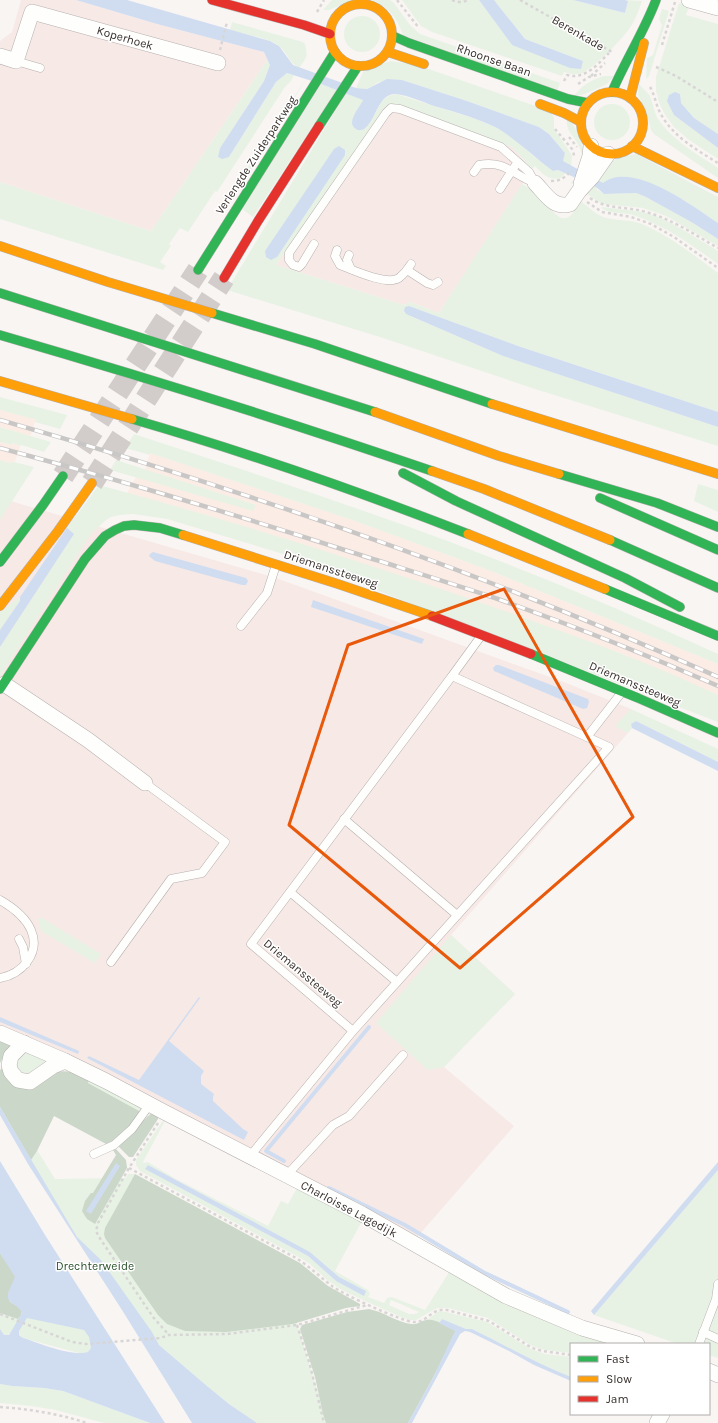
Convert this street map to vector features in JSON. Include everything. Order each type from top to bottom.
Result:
[{"type":"main road","points":[[212,0],[304,25],[330,34]]},
{"type":"main road","points":[[630,98],[650,16],[656,0]]},
{"type":"main road","points":[[361,3],[380,9],[392,26],[393,36],[388,52],[375,63],[364,66],[358,66],[345,62],[335,52],[332,46],[330,34],[331,25],[335,17],[342,10],[351,5],[361,3]]},
{"type":"main road","points":[[323,15],[335,17]]},
{"type":"main road","points":[[612,92],[622,68],[650,16]]},
{"type":"main road","name":"Rhoonse Baan","points":[[393,36],[568,99],[588,103]]},
{"type":"main road","name":"Verlengde Zuiderparkweg","points":[[198,270],[335,52]]},
{"type":"main road","points":[[388,52],[431,66]]},
{"type":"main road","points":[[224,278],[358,66]]},
{"type":"main road","points":[[603,93],[622,93],[630,98],[637,104],[641,113],[644,133],[632,146],[621,152],[608,154],[585,149],[581,122],[588,103],[594,97],[603,93]]},
{"type":"main road","points":[[534,102],[564,113],[581,122]]},
{"type":"main road","points":[[632,146],[716,186]]},
{"type":"main road","points":[[685,161],[716,186]]},
{"type":"main road","points":[[0,246],[108,282],[315,344],[502,408],[718,474]]},
{"type":"main road","points":[[39,268],[108,282]]},
{"type":"main road","points":[[0,293],[352,404],[499,456],[657,503],[718,527]]},
{"type":"main road","points":[[0,334],[342,440],[484,489],[626,547],[718,588]]},
{"type":"main road","points":[[0,381],[75,401],[277,464],[391,504],[504,548],[718,636]]},
{"type":"main road","points":[[342,440],[456,501],[625,578],[685,610]]},
{"type":"main road","points":[[499,456],[579,490]]},
{"type":"main road","points":[[0,562],[63,476]]},
{"type":"main road","points":[[0,606],[58,532],[92,483]]},
{"type":"main road","points":[[593,496],[718,550]]},
{"type":"main road","name":"Driemanssteeweg","points":[[2,687],[96,543],[117,527],[138,525],[158,528],[380,598],[482,635],[622,691],[718,733]]},
{"type":"street","points":[[688,0],[718,8]]},
{"type":"street","name":"Koperhoek","points":[[16,61],[34,6],[219,57]]},
{"type":"street","points":[[0,56],[16,61]]},
{"type":"street","points":[[578,193],[590,156],[585,149]]},
{"type":"street","points":[[535,183],[554,203],[562,206],[570,204],[608,154]]},
{"type":"street","points":[[2,687],[88,740],[145,783]]},
{"type":"street","name":"Charloisse Lagedijk","points":[[0,1034],[66,1061],[150,1104],[286,1176],[362,1214],[506,1296],[582,1328],[634,1343]]},
{"type":"street","points":[[24,1043],[11,1056],[9,1065],[11,1072],[18,1080],[30,1082],[53,1066],[66,1061]]},
{"type":"lane","points":[[16,61],[40,68]]},
{"type":"lane","points":[[314,244],[302,264],[298,267],[293,265],[289,260],[289,253],[386,113],[391,108],[400,109],[501,147],[529,172],[535,183]]},
{"type":"lane","points":[[500,189],[518,162]]},
{"type":"lane","points":[[474,172],[479,165],[490,163],[508,168],[525,179],[535,183]]},
{"type":"lane","points":[[337,250],[335,256],[340,265],[379,279],[398,279],[409,267],[427,283],[433,285],[438,282]]},
{"type":"lane","points":[[349,255],[347,260],[352,269]]},
{"type":"lane","points":[[241,626],[267,593],[276,564]]},
{"type":"lane","name":"Driemanssteeweg","points":[[353,1031],[251,944],[482,635]]},
{"type":"lane","points":[[250,1156],[353,1031],[609,747],[452,676]]},
{"type":"lane","points":[[587,737],[622,691]]},
{"type":"lane","points":[[111,962],[171,879],[202,874],[225,842],[145,783]]},
{"type":"lane","points":[[344,819],[457,915]]},
{"type":"lane","points":[[290,892],[397,982]]},
{"type":"lane","points":[[0,900],[16,910],[32,932],[32,949],[26,964],[15,973],[0,978]]},
{"type":"lane","points":[[19,939],[23,947],[26,964]]},
{"type":"lane","points":[[286,1176],[333,1125],[349,1116],[403,1055]]},
{"type":"lane","points":[[94,1154],[114,1145],[132,1129],[150,1104]]},
{"type":"lane","points":[[699,1343],[716,1299],[718,1284]]},
{"type":"lane","points":[[703,1332],[718,1339]]},
{"type":"path","points":[[452,0],[457,2],[465,2],[468,0]]},
{"type":"path","name":"Berenkade","points":[[520,0],[614,54]]},
{"type":"path","points":[[660,52],[676,0]]},
{"type":"path","points":[[219,57],[227,23]]},
{"type":"path","points":[[653,74],[658,59]]},
{"type":"path","points":[[656,67],[676,76],[718,102]]},
{"type":"path","points":[[651,81],[651,88]]},
{"type":"path","points":[[568,99],[576,85]]},
{"type":"path","points":[[564,113],[562,125],[575,144],[585,149]]},
{"type":"path","points":[[563,179],[567,184],[602,212],[631,217],[651,224],[674,237],[718,268]]},
{"type":"path","points":[[578,193],[599,204],[646,211],[668,219],[718,248]]},
{"type":"path","points":[[164,1112],[129,1168],[98,1223],[96,1231],[98,1238],[153,1317],[168,1335]]},
{"type":"path","points":[[129,1168],[296,1258],[306,1264],[334,1288],[368,1305],[413,1323],[419,1322],[441,1309],[478,1317],[489,1321],[532,1348],[570,1355]]},
{"type":"path","points":[[0,1314],[72,1342],[86,1344],[161,1338],[168,1335],[227,1334],[297,1325],[368,1305]]},
{"type":"path","points":[[297,1325],[310,1365],[324,1423]]},
{"type":"path","points":[[0,1408],[26,1409],[87,1423]]},
{"type":"highlighted area","points":[[504,589],[633,817],[460,968],[289,825],[348,645]]},
{"type":"shaded area","points":[[21,0],[76,0],[157,24],[264,52],[268,59],[151,231],[0,182],[0,41],[12,32]]},
{"type":"shaded area","points":[[389,104],[396,104],[512,147],[532,169],[439,313],[410,302],[404,305],[276,265],[383,110]]},
{"type":"shaded area","points":[[0,410],[38,420],[35,422],[30,436],[0,427]]},
{"type":"shaded area","points":[[0,442],[12,445],[13,443],[20,446],[15,462],[12,461],[11,463],[0,460]]},
{"type":"shaded area","points":[[150,453],[355,521],[491,571],[718,664],[718,695],[622,654],[434,587],[236,524],[127,493],[136,477],[253,510],[256,505],[145,470]]},
{"type":"shaded area","points":[[0,498],[276,578],[569,684],[631,709],[616,726],[628,733],[451,935],[515,994],[444,1067],[514,1126],[412,1243],[0,1030]]},
{"type":"green space","points":[[332,0],[352,0],[329,10],[323,10]]},
{"type":"green space","points":[[372,0],[390,0],[394,3],[410,25],[420,34],[560,83],[557,91],[403,35],[392,14],[383,6]]},
{"type":"green space","points":[[402,0],[479,0],[512,45],[583,61],[525,39],[494,0],[573,0],[625,13],[628,1],[625,0],[642,1],[631,26],[622,38],[608,52],[594,65],[582,73],[573,74],[564,72],[562,76],[432,32],[421,26]]},
{"type":"green space","points":[[679,3],[689,6],[686,15],[718,24],[718,134],[694,118],[681,103],[674,115],[718,148],[718,159],[689,140],[674,127],[664,113],[656,91],[656,77]]},
{"type":"green space","points":[[662,9],[669,11],[649,76],[646,79],[647,58],[653,55],[662,25],[659,19]]},
{"type":"green space","points":[[362,16],[372,19],[377,24],[380,34],[377,44],[372,49],[362,52],[352,49],[347,44],[344,34],[347,24],[352,19]]},
{"type":"green space","points":[[232,22],[303,42],[305,44],[307,54],[305,59],[299,68],[278,45],[262,38],[230,30]]},
{"type":"green space","points":[[268,59],[270,65],[264,81],[220,148],[219,157],[229,157],[276,82],[287,73],[294,75],[217,192],[215,191],[188,232],[180,228],[169,244],[171,246],[160,262],[166,266],[163,270],[0,219],[0,182],[151,231]]},
{"type":"green space","points":[[390,61],[417,65],[550,111],[554,118],[554,129],[572,156],[571,167],[561,178],[549,178],[535,166],[532,169],[512,147],[396,104],[389,104],[383,110],[276,265],[404,305],[410,302],[439,313],[522,184],[534,192],[559,217],[562,218],[570,216],[580,201],[603,217],[633,221],[642,224],[672,240],[718,273],[718,412],[518,346],[409,306],[404,311],[406,314],[503,356],[718,427],[718,446],[535,389],[383,338],[227,290],[346,93],[364,100],[375,114],[385,98],[396,94],[476,119],[497,128],[518,142],[532,155],[555,171],[558,170],[563,172],[562,161],[565,153],[549,134],[539,127],[467,101],[402,80],[379,82],[367,89],[356,88],[363,72]]},
{"type":"green space","points":[[604,76],[614,76],[607,84],[585,94],[574,96],[587,83]]},
{"type":"green space","points":[[306,79],[231,203],[226,200]]},
{"type":"green space","points":[[321,84],[337,89],[253,217],[242,209]]},
{"type":"green space","points":[[639,84],[650,96],[658,119],[664,127],[685,146],[718,168],[718,178],[654,134],[651,130],[646,110],[638,95]]},
{"type":"green space","points":[[612,104],[622,107],[627,112],[630,122],[627,132],[622,137],[612,140],[602,137],[597,132],[594,122],[597,112],[602,107]]},
{"type":"green space","points":[[567,118],[572,123],[578,134],[584,154],[583,166],[575,185],[571,183],[576,178],[583,162],[581,150],[568,129]]},
{"type":"green space","points":[[636,154],[718,197],[718,223],[682,199],[603,184],[596,189],[604,194],[636,193],[646,197],[693,223],[718,239],[718,246],[666,216],[643,208],[604,204],[586,193],[607,163],[621,157]]},
{"type":"green space","points":[[601,207],[643,212],[656,216],[687,232],[718,251],[718,264],[688,243],[656,224],[633,215],[604,210]]},
{"type":"green space","points":[[0,397],[67,415],[60,429],[35,422],[37,420],[0,410]]},
{"type":"green space","points":[[0,427],[51,442],[44,452],[13,443],[12,445],[0,442]]},
{"type":"green space","points":[[134,434],[350,506],[509,564],[718,654],[718,664],[491,571],[355,521],[150,453],[150,455],[125,448]]},
{"type":"green space","points":[[0,460],[11,463],[11,461],[34,467],[0,520]]},
{"type":"green space","points":[[116,460],[256,505],[253,511],[110,470]]},
{"type":"green space","points":[[698,484],[718,490],[718,512],[694,501]]},
{"type":"green space","points":[[99,485],[245,526],[341,556],[485,604],[603,646],[718,695],[718,722],[283,554],[167,519],[133,514],[111,517],[91,534],[0,676],[0,647],[74,534],[67,528]]},
{"type":"green space","points":[[20,597],[20,601],[0,630],[0,612]]},
{"type":"green space","points":[[631,709],[718,749],[718,762],[636,721],[631,724],[632,728],[628,733],[615,726]]},
{"type":"green space","points":[[38,918],[42,918],[101,954],[95,963],[41,931]]},
{"type":"green space","points":[[451,935],[515,994],[444,1067],[428,1070],[376,1023]]},
{"type":"green space","points":[[0,1040],[10,1045],[0,1063]]},
{"type":"green space","points":[[27,1052],[47,1061],[34,1071],[24,1074],[17,1068],[16,1061]]},
{"type":"green space","points":[[2,1068],[35,1087],[40,1085],[55,1073],[65,1071],[75,1073],[89,1079],[88,1083],[141,1112],[129,1127],[108,1145],[54,1116],[31,1160],[0,1107],[0,1070]]},
{"type":"green space","points":[[89,1079],[141,1106],[141,1112],[88,1083]]},
{"type":"green space","points":[[153,1112],[158,1115],[158,1119],[133,1157],[129,1157],[118,1146]]},
{"type":"green space","points":[[166,1119],[143,1162],[144,1163],[148,1162],[176,1179],[268,1226],[281,1201],[288,1204],[297,1188],[362,1221],[335,1271],[368,1290],[370,1294],[368,1297],[384,1303],[387,1298],[392,1297],[425,1310],[450,1271],[612,1343],[570,1343],[570,1353],[545,1350],[532,1346],[488,1318],[448,1308],[437,1308],[416,1320],[401,1317],[342,1290],[327,1280],[310,1264],[302,1259],[140,1171],[136,1165],[136,1160],[162,1122]],"holes":[[[148,1165],[310,1252],[339,1277],[366,1291],[336,1281],[308,1256],[146,1169]],[[391,1300],[419,1312],[409,1314],[389,1305]]]},
{"type":"green space","points":[[115,1148],[126,1160],[127,1168],[95,1224],[87,1219],[82,1211],[85,1201],[91,1193],[93,1193],[116,1155],[113,1150]]},
{"type":"green space","name":"Drechterweide","points":[[37,1150],[55,1179],[126,1178],[128,1174],[135,1174],[133,1178],[142,1178],[275,1250],[327,1423],[257,1423],[229,1404],[160,1346],[86,1355],[23,1338],[18,1333],[12,1331],[7,1336],[0,1333],[0,1169],[42,1179],[31,1160]]},
{"type":"green space","points":[[718,1170],[718,1358],[710,1355],[710,1343],[675,1343],[594,1315]]},
{"type":"green space","points":[[135,1174],[300,1263],[328,1286],[360,1304],[360,1306],[346,1308],[293,1324],[226,1332],[185,1331],[167,1324],[158,1315],[105,1238],[104,1234],[105,1228]]},
{"type":"green space","points":[[0,1253],[15,1275],[15,1279],[8,1295],[10,1302],[19,1307],[22,1311],[18,1319],[0,1313]]},
{"type":"green space","points":[[369,1309],[411,1324],[426,1320],[433,1320],[456,1331],[434,1376],[408,1423],[326,1423],[315,1377],[300,1329],[302,1325],[347,1312]]},
{"type":"green space","points":[[439,1311],[487,1322],[531,1349],[545,1354],[570,1357],[570,1377],[533,1360],[472,1329],[466,1329],[442,1319],[439,1323],[427,1320]]},
{"type":"green space","points":[[0,1384],[63,1391],[150,1423],[104,1423],[52,1409],[0,1403]]},
{"type":"water","points":[[76,0],[127,0],[270,41],[279,46],[293,65],[356,88],[367,89],[387,79],[402,80],[467,101],[539,127],[549,134],[565,153],[563,161],[603,183],[615,177],[630,177],[646,181],[662,188],[694,206],[718,223],[718,239],[693,223],[646,197],[636,193],[604,194],[596,187],[558,170],[553,171],[512,138],[489,124],[410,97],[396,94],[385,98],[368,125],[363,129],[357,130],[352,123],[354,115],[363,100],[287,73],[276,82],[229,157],[222,159],[218,157],[220,148],[264,81],[270,65],[264,52],[157,24]]},
{"type":"water","points":[[479,0],[494,0],[525,39],[583,61],[581,69],[570,68],[512,45]]},
{"type":"water","points":[[573,0],[625,0],[628,1],[625,13]]},
{"type":"water","points":[[675,92],[680,94],[681,103],[694,118],[718,134],[718,148],[674,115],[667,101],[669,95]]},
{"type":"water","points":[[339,146],[345,150],[345,155],[277,257],[271,260],[266,257],[265,251],[334,149]]},
{"type":"water","points":[[409,306],[518,346],[718,412],[718,427],[503,356],[406,314],[404,311],[405,307]]},
{"type":"water","points":[[67,528],[74,534],[0,647],[0,630],[20,601],[20,597]]},
{"type":"water","points":[[153,552],[246,578],[248,581],[246,585],[242,585],[155,561],[149,556]]},
{"type":"water","points":[[313,600],[424,639],[422,644],[311,607]]},
{"type":"water","points":[[496,665],[588,699],[589,702],[587,708],[583,709],[494,671],[493,668]]},
{"type":"water","points":[[636,721],[718,762],[718,771],[632,728],[631,724]]},
{"type":"water","points":[[199,997],[200,998],[169,1041],[204,1071],[201,1076],[201,1084],[214,1094],[213,1101],[248,1132],[244,1140],[87,1058],[89,1056],[139,1080]]},
{"type":"water","points":[[0,1017],[79,1051],[78,1054],[0,1022]]},
{"type":"water","points":[[0,1107],[77,1237],[101,1260],[152,1332],[159,1345],[229,1404],[257,1423],[150,1423],[63,1391],[0,1384],[0,1329],[4,1335],[9,1335],[22,1313],[19,1308],[8,1299],[9,1291],[15,1277],[0,1253]],"holes":[[[27,1318],[84,1330],[89,1337],[91,1348],[88,1352],[81,1353],[73,1353],[56,1349],[23,1338],[19,1335],[19,1331]]]},
{"type":"water","points":[[718,1162],[718,1170],[594,1315],[591,1311]]},
{"type":"water","points":[[116,1163],[120,1166],[91,1214],[86,1211]]},
{"type":"water","points":[[148,1165],[310,1252],[339,1277],[366,1291],[364,1296],[336,1281],[308,1256],[145,1169]]},
{"type":"water","points":[[442,1319],[466,1329],[472,1329],[533,1360],[570,1377],[570,1381],[534,1365],[509,1351],[465,1331],[460,1334],[412,1423],[408,1423],[434,1376],[455,1331],[439,1323]]},
{"type":"pier","points":[[0,1115],[28,1164],[122,1310],[192,1423],[165,1423],[45,1235],[0,1161]]},
{"type":"waterway","points":[[284,1161],[266,1151],[369,1027]]},
{"type":"waterway","points":[[329,1188],[405,1225],[483,1272],[568,1312]]},
{"type":"tunnel","points":[[63,476],[198,270]]},
{"type":"tunnel","points":[[92,483],[224,278]]},
{"type":"railway","points":[[0,420],[183,475],[364,536],[453,568],[542,603],[718,677]]},
{"type":"railway","points":[[0,448],[222,512],[477,592],[608,640],[718,686]]},
{"type":"traffic: fast","points":[[612,92],[646,24],[656,0]]},
{"type":"traffic: fast","points":[[393,36],[568,99],[588,103]]},
{"type":"traffic: fast","points":[[198,270],[335,52]]},
{"type":"traffic: fast","points":[[319,126],[358,66]]},
{"type":"traffic: fast","points":[[0,293],[375,412]]},
{"type":"traffic: fast","points":[[212,313],[315,344],[492,404]]},
{"type":"traffic: fast","points":[[0,335],[217,400],[432,471]]},
{"type":"traffic: fast","points":[[132,419],[302,473],[468,534]]},
{"type":"traffic: fast","points":[[403,473],[456,501],[625,578],[680,607]]},
{"type":"traffic: fast","points":[[559,474],[657,503],[718,527]]},
{"type":"traffic: fast","points":[[0,562],[63,476]]},
{"type":"traffic: fast","points":[[600,498],[718,550]]},
{"type":"traffic: fast","points":[[0,689],[85,559],[105,536],[124,526],[134,525],[160,528],[183,535]]},
{"type":"traffic: fast","points":[[610,540],[718,588]]},
{"type":"traffic: fast","points":[[605,589],[718,636]]},
{"type":"traffic: fast","points":[[531,654],[718,733]]},
{"type":"traffic: slow","points":[[355,4],[367,4],[383,13],[390,23],[392,35],[390,47],[383,57],[367,66],[355,66],[344,61],[335,52],[330,41],[330,29],[335,18],[344,9],[355,4]]},
{"type":"traffic: slow","points":[[630,98],[644,43]]},
{"type":"traffic: slow","points":[[388,52],[424,64]]},
{"type":"traffic: slow","points":[[612,92],[629,97],[634,101],[638,106],[643,123],[638,140],[634,145],[629,149],[612,154],[595,149],[590,145],[586,140],[581,123],[586,106],[590,101],[595,97],[612,92]]},
{"type":"traffic: slow","points":[[540,104],[564,113],[581,122]]},
{"type":"traffic: slow","points":[[632,146],[718,188]]},
{"type":"traffic: slow","points":[[0,246],[108,282],[212,313]]},
{"type":"traffic: slow","points":[[0,381],[132,419]]},
{"type":"traffic: slow","points":[[492,404],[718,474]]},
{"type":"traffic: slow","points":[[375,412],[499,456],[559,474]]},
{"type":"traffic: slow","points":[[432,471],[484,489],[610,540]]},
{"type":"traffic: slow","points":[[0,606],[58,531],[92,483]]},
{"type":"traffic: slow","points":[[468,534],[605,589]]},
{"type":"traffic: slow","points":[[183,535],[338,584],[432,616]]},
{"type":"traffic: jam","points":[[212,0],[304,25],[330,34]]},
{"type":"traffic: jam","points":[[224,278],[258,221],[319,126]]},
{"type":"traffic: jam","points":[[432,616],[531,654]]}]
